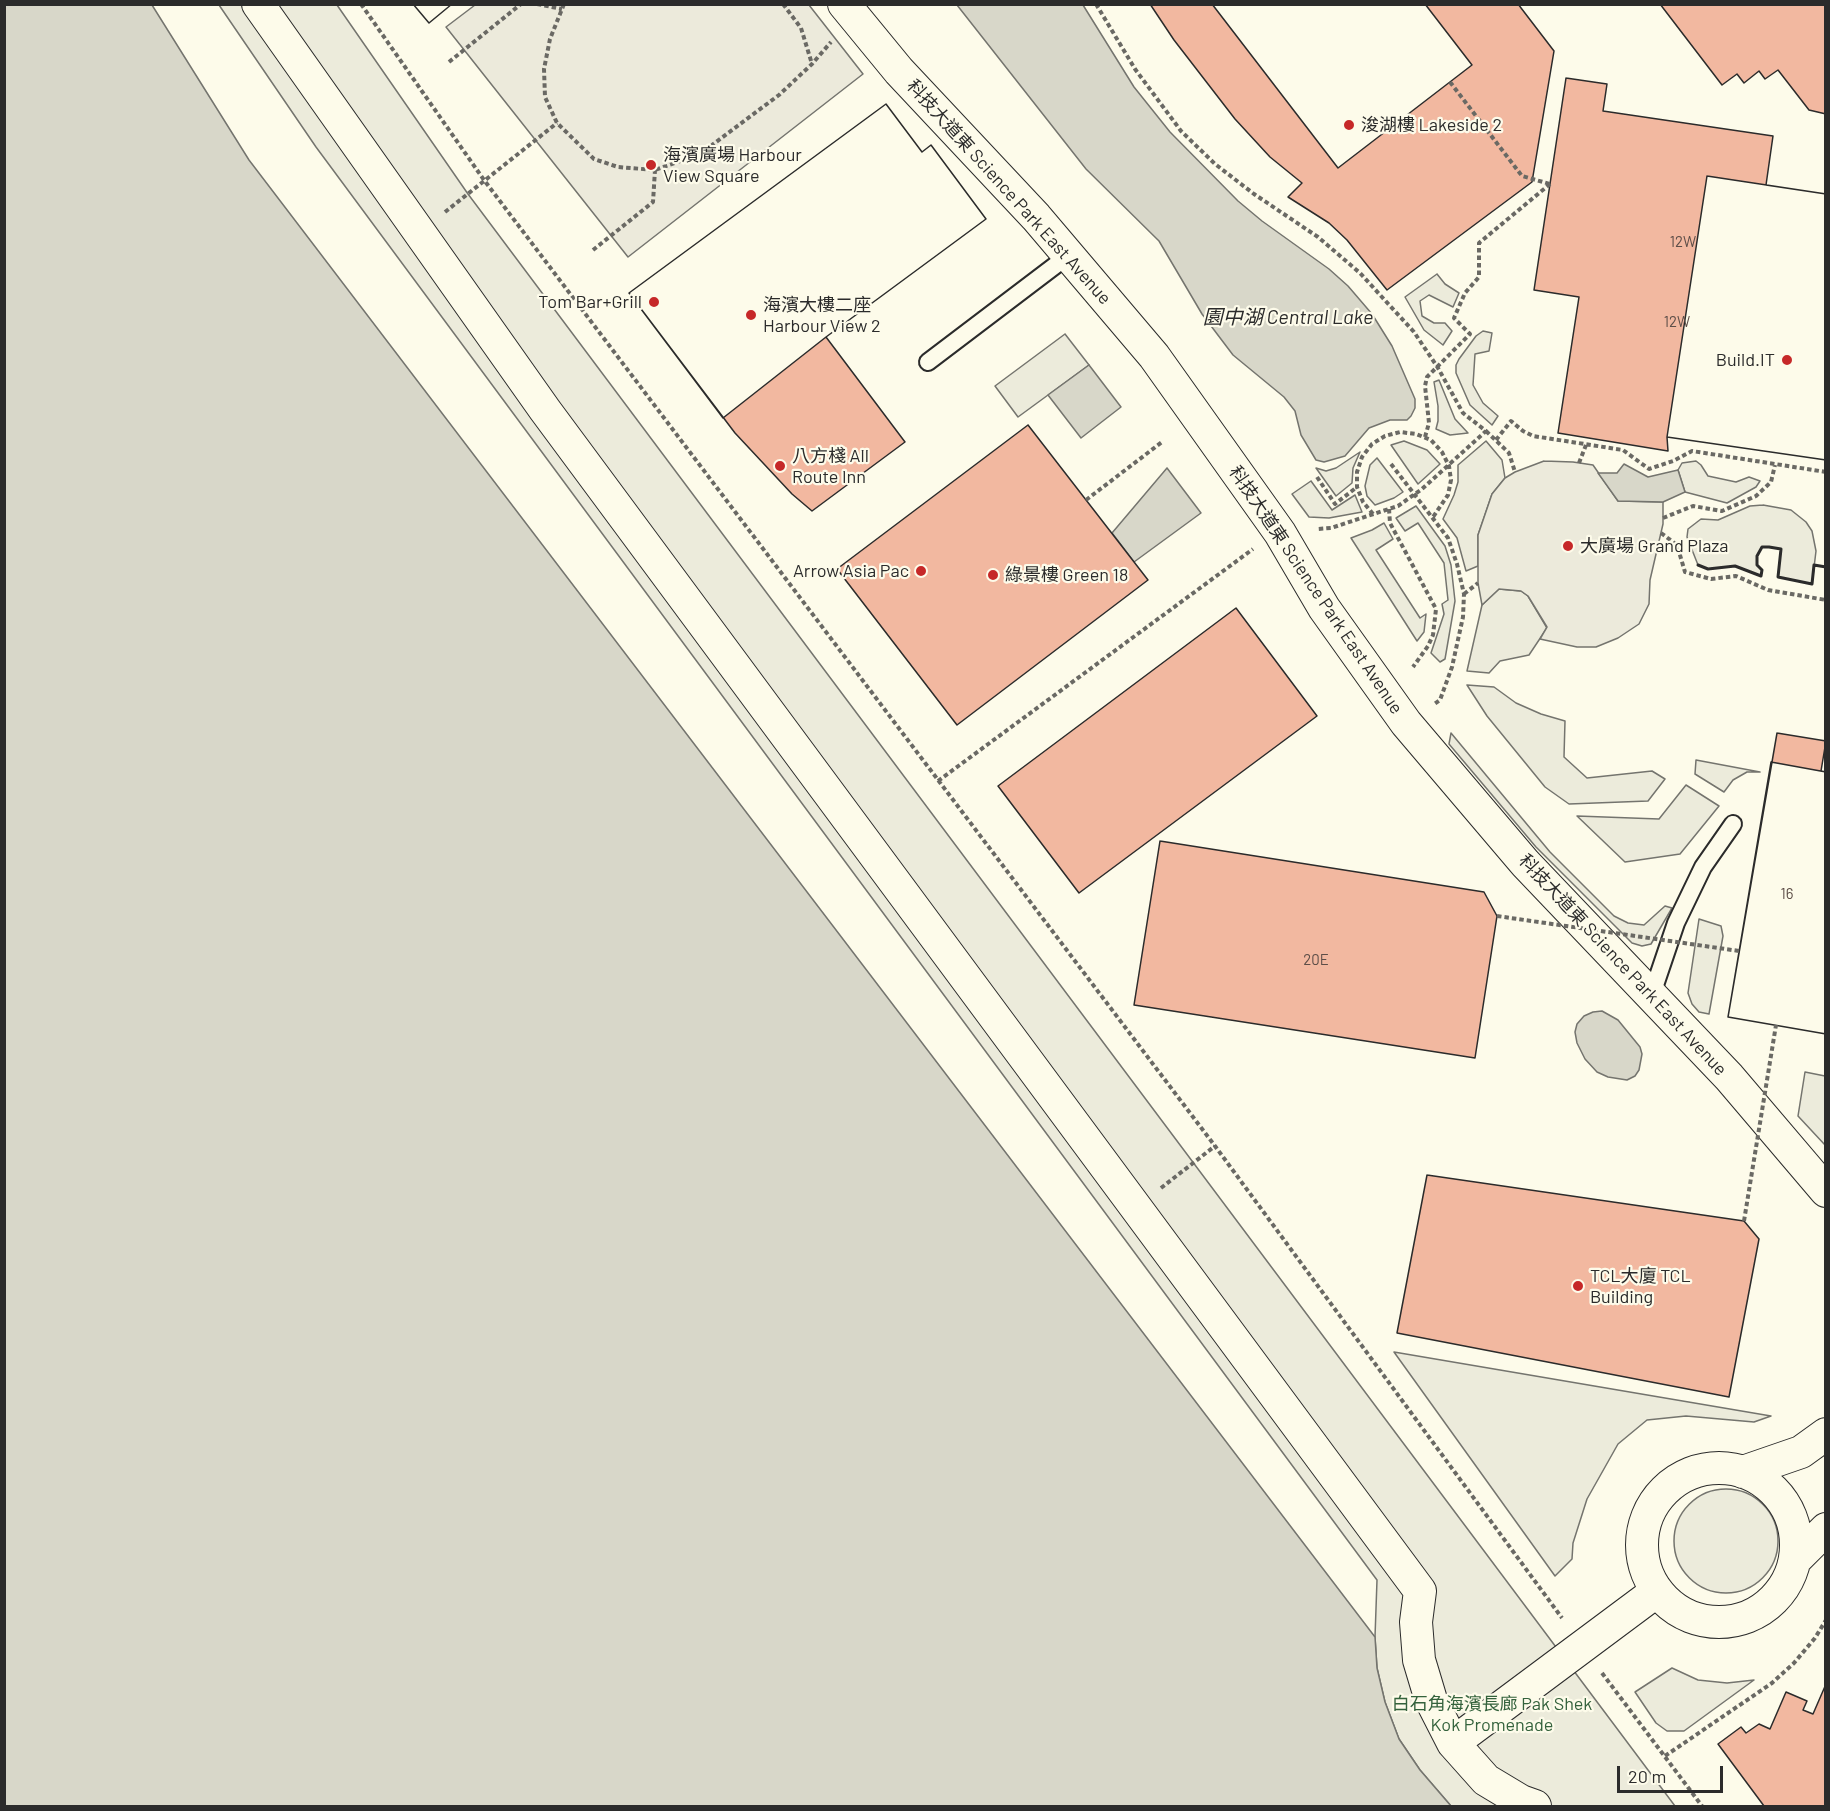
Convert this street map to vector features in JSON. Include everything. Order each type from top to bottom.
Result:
[{"type":"street","points":[[258,4],[559,430],[1420,1591],[1416,1622],[1419,1660],[1431,1700],[1453,1743],[1486,1780],[1521,1801],[1535,1806]]},
{"type":"street","name":"科技大道東 Science Park East Avenue","points":[[849,10],[899,71],[1036,217],[1154,356],[1280,533],[1324,608],[1406,723],[1525,863],[1729,1077],[1826,1191]]},
{"type":"street","points":[[1743,1472],[1801,1452],[1826,1434]]},
{"type":"street","points":[[1719,1468],[1743,1472],[1763,1482],[1779,1497],[1791,1515],[1796,1536],[1796,1559],[1788,1580],[1776,1598],[1758,1612],[1737,1620],[1715,1623],[1693,1618],[1673,1607],[1657,1591],[1646,1570],[1642,1546],[1646,1522],[1656,1500],[1673,1483],[1695,1472],[1719,1468]]},
{"type":"street","points":[[1796,1559],[1826,1529]]},
{"type":"street","points":[[1453,1743],[1657,1591]]},
{"type":"lane","points":[[928,362],[1069,255]]},
{"type":"lane","points":[[1652,994],[1676,923],[1704,867],[1733,824]]},
{"type":"path","points":[[361,4],[484,180],[1215,1146],[1582,1647],[1702,1806]]},
{"type":"path","points":[[449,62],[520,4]]},
{"type":"path","points":[[537,4],[563,7],[550,39],[544,69],[545,97],[557,123],[594,159],[618,167],[655,170],[700,154],[779,95],[812,64],[849,10]]},
{"type":"path","points":[[783,4],[801,28],[812,64]]},
{"type":"path","points":[[1096,4],[1135,69],[1181,131],[1215,164],[1254,194],[1318,237],[1360,273],[1414,332],[1438,368],[1463,413],[1509,453],[1515,472]]},
{"type":"path","points":[[1425,437],[1429,423],[1425,386],[1427,377],[1470,334],[1454,318],[1465,293],[1479,277],[1479,243],[1550,184],[1522,176],[1450,82]]},
{"type":"path","points":[[418,233],[557,123]]},
{"type":"path","points":[[593,250],[653,202],[655,170]]},
{"type":"path","points":[[1496,440],[1511,421],[1533,436],[1623,450],[1649,469],[1673,461],[1692,451],[1826,472]]},
{"type":"path","points":[[938,781],[1245,554],[1280,533],[1331,528],[1398,506],[1449,466],[1486,431]]},
{"type":"path","points":[[1373,514],[1363,502],[1358,487],[1357,472],[1362,457],[1372,444],[1385,436],[1400,432],[1416,434],[1431,440],[1442,452],[1449,466],[1451,480],[1448,495],[1432,517]]},
{"type":"path","points":[[1086,500],[1162,442]]},
{"type":"path","points":[[1579,463],[1586,445]]},
{"type":"path","points":[[1391,464],[1448,538],[1464,594],[1463,617],[1452,667],[1440,700],[1406,723]]},
{"type":"path","points":[[1663,518],[1693,506],[1722,511],[1756,496],[1771,482],[1776,465]]},
{"type":"path","points":[[1317,477],[1335,504],[1358,487]]},
{"type":"path","points":[[1389,509],[1390,523],[1436,609],[1433,635],[1413,667]]},
{"type":"path","points":[[1660,533],[1677,545],[1685,573],[1711,579],[1736,576],[1768,590],[1826,600]]},
{"type":"path","points":[[1464,594],[1478,583]]},
{"type":"path","points":[[1497,916],[1739,951]]},
{"type":"path","points":[[1744,1221],[1776,1025]]},
{"type":"path","points":[[1135,1207],[1215,1146]]},
{"type":"path","points":[[1665,1756],[1772,1683],[1794,1663],[1815,1638],[1826,1620]]},
{"type":"green space","name":"白石角海濱長廊 Pak Shek Kok Promenade","points":[[219,5],[337,5],[468,194],[1675,1806],[1451,1806],[1420,1770],[1399,1739],[1385,1702],[1377,1668],[1375,1637],[1377,1580],[316,147]]},
{"type":"green space","points":[[1437,274],[1445,284],[1459,293],[1453,307],[1429,295],[1420,301],[1422,316],[1434,323],[1445,323],[1452,331],[1443,345],[1424,330],[1405,297]]},
{"type":"green space","points":[[1483,331],[1492,333],[1489,351],[1475,354],[1473,385],[1483,403],[1498,416],[1492,425],[1470,405],[1456,373],[1459,359],[1476,336]]},
{"type":"green space","points":[[1065,334],[1089,365],[1018,417],[995,386]]},
{"type":"green space","points":[[1439,380],[1455,419],[1468,433],[1450,435],[1436,429],[1438,406],[1434,382]]},
{"type":"green space","points":[[1404,441],[1427,450],[1440,464],[1418,484],[1391,445]]},
{"type":"green space","points":[[1486,441],[1502,460],[1505,478],[1492,494],[1478,535],[1478,566],[1466,571],[1457,538],[1443,519],[1458,482],[1458,465]]},
{"type":"green space","points":[[1360,452],[1353,468],[1352,483],[1336,496],[1316,468],[1326,471],[1336,468]]},
{"type":"green space","points":[[1377,458],[1403,492],[1375,505],[1367,496],[1365,486],[1370,465]]},
{"type":"green space","points":[[1696,461],[1708,476],[1736,482],[1749,477],[1760,481],[1756,487],[1727,503],[1685,492],[1678,470],[1682,463]]},
{"type":"green space","points":[[1311,481],[1332,510],[1355,495],[1362,512],[1329,518],[1309,517],[1292,494]]},
{"type":"green space","points":[[1763,505],[1791,510],[1806,522],[1812,531],[1816,551],[1812,584],[1778,577],[1781,549],[1769,547],[1762,547],[1757,556],[1757,565],[1762,570],[1761,576],[1735,566],[1708,569],[1698,565],[1687,537],[1688,529],[1701,519],[1718,520],[1750,506]]},
{"type":"green space","points":[[1416,506],[1445,546],[1451,565],[1455,601],[1445,659],[1440,662],[1431,653],[1444,614],[1442,604],[1448,600],[1444,563],[1418,523],[1405,531],[1396,518]]},
{"type":"green space","points":[[1384,523],[1393,539],[1376,550],[1420,618],[1426,614],[1424,632],[1417,641],[1351,538]]},
{"type":"green space","points":[[1499,589],[1521,591],[1528,596],[1547,628],[1529,655],[1500,661],[1489,673],[1467,671],[1482,605]]},
{"type":"green space","points":[[1467,685],[1494,687],[1516,703],[1565,721],[1564,757],[1587,778],[1652,771],[1665,779],[1648,801],[1569,804],[1545,787],[1487,716]]},
{"type":"green space","points":[[1451,733],[1550,852],[1614,916],[1628,923],[1644,925],[1665,906],[1672,908],[1651,944],[1642,946],[1632,943],[1536,847],[1449,744]]},
{"type":"green space","points":[[1696,760],[1760,772],[1747,772],[1733,780],[1724,792],[1695,774]]},
{"type":"green space","points":[[1686,785],[1719,806],[1680,854],[1625,862],[1577,816],[1659,819]]},
{"type":"green space","points":[[1699,919],[1721,926],[1723,936],[1709,1014],[1699,1012],[1692,1004],[1688,993]]},
{"type":"green space","points":[[1805,1072],[1825,1076],[1825,1145],[1798,1116]]},
{"type":"green space","points":[[1394,1352],[1771,1416],[1754,1422],[1686,1416],[1647,1420],[1618,1444],[1587,1499],[1573,1543],[1572,1559],[1555,1576]]},
{"type":"green space","points":[[1726,1489],[1746,1493],[1763,1504],[1774,1521],[1778,1541],[1774,1561],[1763,1578],[1746,1589],[1726,1593],[1706,1589],[1689,1578],[1678,1561],[1674,1541],[1678,1521],[1689,1504],[1706,1493]]},
{"type":"green space","points":[[1672,1668],[1698,1680],[1727,1683],[1754,1680],[1684,1731],[1667,1731],[1656,1723],[1635,1692]]},
{"type":"shaded area","name":"海濱廣場 Harbour View Square","points":[[475,5],[809,5],[863,74],[628,257],[446,27]]},
{"type":"shaded area","name":"大廣場 Grand Plaza","points":[[1544,461],[1593,465],[1618,501],[1663,502],[1663,524],[1650,580],[1649,604],[1639,624],[1618,638],[1596,647],[1577,647],[1540,639],[1547,627],[1528,596],[1521,591],[1499,589],[1482,605],[1478,583],[1478,535],[1492,494],[1505,478]]},
{"type":"water","points":[[5,4],[152,5],[249,160],[1375,1637],[1377,1668],[1385,1702],[1399,1739],[1420,1770],[1451,1806],[5,1806]]},
{"type":"water","name":"園中湖 Central Lake","points":[[957,5],[1083,5],[1134,87],[1170,132],[1238,201],[1329,269],[1348,286],[1372,314],[1392,346],[1415,399],[1415,408],[1411,416],[1407,420],[1390,420],[1369,428],[1345,456],[1324,462],[1316,460],[1301,435],[1295,411],[1284,397],[1233,355],[1202,314],[1159,241],[1086,169]]},
{"type":"water","points":[[1089,365],[1121,407],[1081,438],[1048,395]]},
{"type":"water","points":[[1624,464],[1648,477],[1678,470],[1685,492],[1663,502],[1618,501],[1598,473],[1617,473]]},
{"type":"water","points":[[1167,468],[1201,513],[1134,562],[1112,533]]},
{"type":"water","points":[[1602,1011],[1618,1020],[1640,1047],[1642,1054],[1639,1070],[1635,1076],[1627,1080],[1608,1077],[1597,1072],[1585,1059],[1577,1043],[1575,1032],[1577,1024],[1584,1016]]},
{"type":"building","points":[[413,4],[452,4],[429,23]]},
{"type":"building","points":[[413,4],[452,4],[429,23]]},
{"type":"building","points":[[1150,4],[1518,4],[1554,51],[1532,182],[1387,290],[1347,240],[1329,223],[1288,197],[1302,183],[1270,157],[1235,119],[1174,40]]},
{"type":"building","name":"浚湖樓 Lakeside 2","points":[[1212,4],[1425,4],[1472,65],[1338,168]]},
{"type":"building","points":[[1660,4],[1826,4],[1826,114],[1809,110],[1778,70],[1765,79],[1759,71],[1744,83],[1737,74],[1722,85]]},
{"type":"building","points":[[1566,78],[1607,84],[1603,111],[1773,136],[1766,185],[1826,194],[1826,460],[1667,437],[1668,451],[1558,433],[1579,297],[1534,290]]},
{"type":"building","name":"海濱大樓二座 Harbour View 2","points":[[886,104],[922,152],[931,145],[986,219],[826,337],[905,442],[812,511],[792,494],[735,433],[629,293]]},
{"type":"building","name":"海濱大樓二座 Harbour View 2","points":[[886,104],[922,152],[931,145],[986,219],[826,337],[723,418],[629,293]]},
{"type":"building","points":[[1707,176],[1826,194],[1826,460],[1667,437]]},
{"type":"building","name":"綠景樓 Green 18","points":[[1028,425],[1148,580],[957,725],[837,569]]},
{"type":"building","points":[[1236,608],[1317,716],[1079,893],[998,786]]},
{"type":"building","points":[[1777,733],[1826,741],[1821,771],[1826,772],[1826,1034],[1728,1017]]},
{"type":"building","points":[[1771,762],[1826,772],[1826,1034],[1728,1017]]},
{"type":"building","points":[[1160,841],[1484,892],[1497,916],[1475,1058],[1134,1005]]},
{"type":"building","name":"TCL大廈 TCL Building","points":[[1427,1175],[1744,1221],[1759,1239],[1729,1397],[1397,1333]]},
{"type":"building","points":[[1826,1684],[1826,1806],[1764,1806],[1718,1744],[1741,1727],[1746,1733],[1759,1724],[1770,1729],[1786,1692],[1807,1701],[1803,1710],[1813,1714]]},
{"type":"wall","points":[[1698,565],[1708,569],[1735,566],[1761,576],[1762,570],[1757,565],[1757,556],[1762,547],[1769,547],[1781,549],[1778,577],[1812,584],[1814,565],[1826,567]]},
{"type":"place","name":"浚湖樓 Lakeside 2","points":[[1349,125]]},
{"type":"place","name":"海濱廣場 Harbour View Square","points":[[651,165]]},
{"type":"place","name":"Tom Bar+Grill","points":[[654,302]]},
{"type":"place","name":"海濱大樓二座 Harbour View 2","points":[[751,315]]},
{"type":"place","name":"Build.IT","points":[[1787,360]]},
{"type":"place","name":"八方棧 All Route Inn","points":[[780,466]]},
{"type":"place","name":"大廣場 Grand Plaza","points":[[1568,546]]},
{"type":"place","name":"Arrow Asia Pac","points":[[921,571]]},
{"type":"place","name":"綠景樓 Green 18","points":[[993,575]]},
{"type":"place","name":"TCL大廈 TCL Building","points":[[1578,1286]]}]
